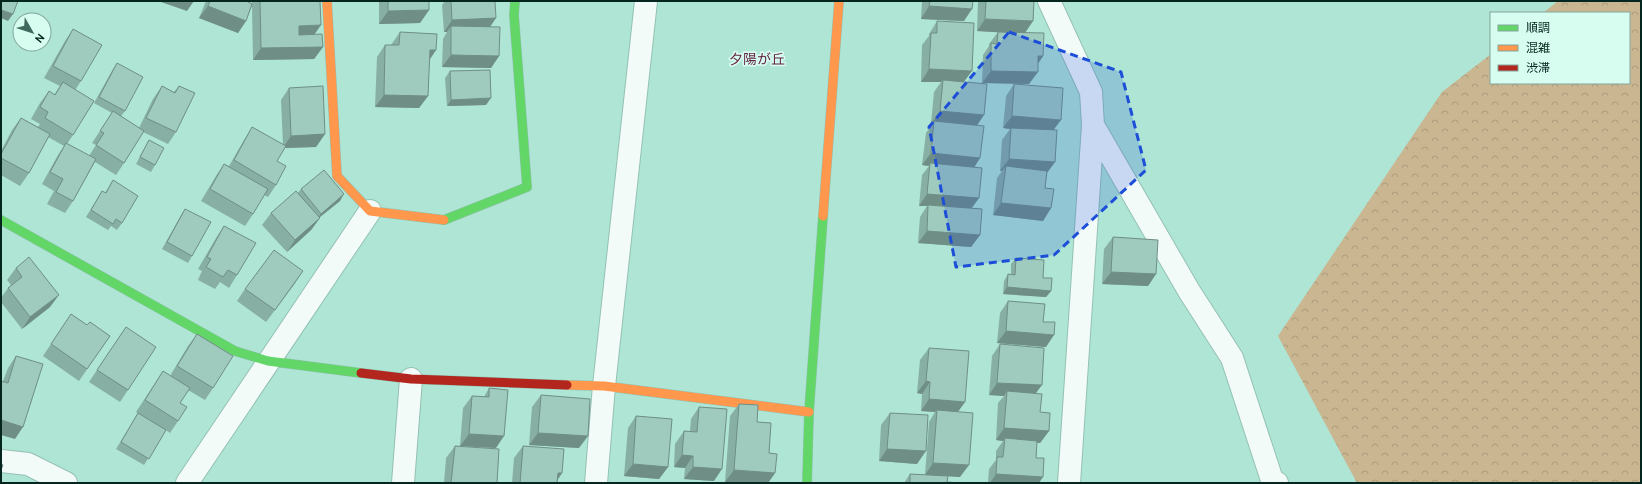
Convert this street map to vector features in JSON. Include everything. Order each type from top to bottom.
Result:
[{"type":"street","points":[[327,1],[337,176],[370,211],[446,220],[527,187],[514,15],[515,1]]},
{"type":"street","points":[[596,483],[604,386],[646,1]]},
{"type":"street","points":[[807,483],[809,412],[839,1]]},
{"type":"street","points":[[1049,1],[1090,92],[1093,125],[1069,483]]},
{"type":"street","points":[[1093,125],[1189,290],[1232,358],[1273,482]]},
{"type":"street","points":[[186,483],[370,211]]},
{"type":"street","points":[[1,220],[235,351],[268,361],[411,380],[604,386],[809,412]]},
{"type":"street","points":[[403,483],[411,380]]},
{"type":"street","points":[[1,461],[28,464],[66,483]]},
{"type":"highlighted area","points":[[1009,32],[1121,72],[1146,170],[1054,255],[956,267],[929,127]]},
{"type":"green space","points":[[1558,1],[1641,1],[1641,483],[1357,483],[1278,336],[1442,92],[1490,55],[1490,84],[1630,84],[1630,12],[1544,12]]},
{"type":"building","points":[[1,1],[18,1],[12,14],[1,10]]},
{"type":"building","points":[[210,1],[248,1],[252,4],[246,21],[208,6]]},
{"type":"building","points":[[260,1],[320,1],[321,25],[299,26],[299,35],[322,34],[323,47],[261,48]]},
{"type":"building","points":[[388,1],[429,1],[429,10],[388,11]]},
{"type":"building","points":[[451,1],[495,1],[496,18],[452,20]]},
{"type":"building","points":[[930,1],[973,1],[972,9],[929,6]]},
{"type":"building","points":[[986,1],[1034,1],[1033,21],[985,19]]},
{"type":"building","points":[[937,21],[974,23],[972,71],[929,69],[931,33],[937,33]]},
{"type":"building","points":[[451,26],[500,27],[499,56],[451,55]]},
{"type":"building","points":[[73,29],[102,45],[81,81],[53,66]]},
{"type":"building","points":[[400,32],[437,34],[436,50],[430,50],[428,96],[384,95],[385,45],[399,45]]},
{"type":"building","points":[[998,32],[1044,33],[1043,56],[1038,56],[1038,72],[991,71],[991,43],[997,44]]},
{"type":"building","points":[[117,63],[143,77],[125,111],[99,97]]},
{"type":"building","points":[[490,70],[491,98],[451,100],[450,71]]},
{"type":"building","points":[[943,80],[987,84],[984,115],[940,111]]},
{"type":"building","points":[[63,82],[94,101],[73,135],[45,118],[48,112],[40,107],[49,91],[55,95]]},
{"type":"building","points":[[1014,84],[1063,88],[1061,120],[1012,116]]},
{"type":"building","points":[[162,86],[175,93],[179,86],[195,93],[176,132],[146,118]]},
{"type":"building","points":[[323,86],[325,134],[291,136],[289,88]]},
{"type":"building","points":[[113,111],[144,131],[124,163],[96,145],[104,133],[100,131]]},
{"type":"building","points":[[21,118],[50,134],[29,173],[1,158],[1,154]]},
{"type":"building","points":[[934,121],[984,126],[980,158],[931,153]]},
{"type":"building","points":[[252,127],[286,146],[277,161],[286,166],[276,185],[234,160]]},
{"type":"building","points":[[1011,128],[1057,130],[1055,162],[1009,159]]},
{"type":"building","points":[[149,140],[164,148],[155,165],[140,157]]},
{"type":"building","points":[[66,143],[96,159],[73,201],[56,192],[63,179],[50,172]]},
{"type":"building","points":[[930,163],[982,168],[979,198],[927,194]]},
{"type":"building","points":[[224,164],[268,189],[253,214],[210,189]]},
{"type":"building","points":[[1006,166],[1047,171],[1045,188],[1054,189],[1051,208],[1001,203]]},
{"type":"building","points":[[324,170],[344,194],[321,214],[301,189]]},
{"type":"building","points":[[113,180],[138,196],[122,223],[116,219],[113,224],[91,210],[102,191],[106,193]]},
{"type":"building","points":[[296,191],[320,218],[295,240],[271,213]]},
{"type":"building","points":[[928,205],[982,209],[980,235],[927,231]]},
{"type":"building","points":[[185,209],[211,222],[192,256],[167,242]]},
{"type":"building","points":[[224,226],[256,243],[237,275],[228,270],[223,277],[206,267],[211,259],[207,257]]},
{"type":"building","points":[[1113,237],[1158,240],[1156,274],[1111,272]]},
{"type":"building","points":[[274,250],[303,271],[275,310],[245,289]]},
{"type":"building","points":[[29,257],[59,295],[30,317],[8,288],[22,277],[16,268]]},
{"type":"building","points":[[1016,258],[1044,260],[1043,278],[1052,278],[1051,291],[1007,287],[1008,274],[1015,275]]},
{"type":"building","points":[[1008,301],[1045,304],[1043,322],[1055,322],[1054,335],[1006,331]]},
{"type":"building","points":[[71,314],[87,325],[90,322],[110,336],[87,369],[51,344]]},
{"type":"building","points":[[126,327],[156,347],[128,390],[97,370]]},
{"type":"building","points":[[197,334],[233,356],[213,388],[177,366]]},
{"type":"building","points":[[1000,344],[1044,348],[1042,385],[997,383]]},
{"type":"building","points":[[929,348],[969,351],[965,402],[929,399],[930,382],[926,381]]},
{"type":"building","points":[[16,356],[43,364],[23,427],[1,420],[1,381],[8,383]]},
{"type":"building","points":[[163,371],[190,388],[180,403],[187,407],[178,421],[145,400]]},
{"type":"building","points":[[489,388],[508,390],[504,436],[469,434],[472,396],[489,397]]},
{"type":"building","points":[[1007,391],[1042,394],[1040,412],[1050,413],[1049,431],[1004,428]]},
{"type":"building","points":[[541,395],[590,399],[588,436],[538,433]]},
{"type":"building","points":[[739,404],[758,405],[757,422],[771,423],[769,453],[777,454],[775,473],[734,470]]},
{"type":"building","points":[[699,407],[727,409],[722,469],[693,467],[693,456],[682,455],[684,431],[697,432]]},
{"type":"building","points":[[937,410],[973,413],[969,465],[933,463]]},
{"type":"building","points":[[138,413],[166,430],[149,459],[121,442]]},
{"type":"building","points":[[890,413],[928,415],[926,451],[887,449]]},
{"type":"building","points":[[636,416],[672,419],[668,467],[633,464]]},
{"type":"building","points":[[1005,438],[1037,441],[1036,458],[1044,458],[1043,477],[996,474],[997,457],[1003,457]]},
{"type":"building","points":[[455,446],[499,449],[497,483],[451,483]]},
{"type":"building","points":[[523,446],[564,449],[562,473],[558,473],[557,483],[520,483]]},
{"type":"building","points":[[910,474],[948,476],[947,482],[961,483],[910,483]]},
{"type":"traffic: fast","points":[[444,220],[527,187],[514,15],[515,1]]},
{"type":"traffic: fast","points":[[807,483],[809,412],[823,216]]},
{"type":"traffic: fast","points":[[1,220],[235,351],[268,361],[361,373]]},
{"type":"traffic: slow","points":[[327,1],[337,176],[370,211],[444,220]]},
{"type":"traffic: slow","points":[[823,216],[839,1]]},
{"type":"traffic: slow","points":[[567,385],[604,386],[809,412]]},
{"type":"traffic: jam","points":[[361,373],[411,379],[567,385]]},
{"type":"district","name":"夕陽が丘","points":[[757,59]]}]
